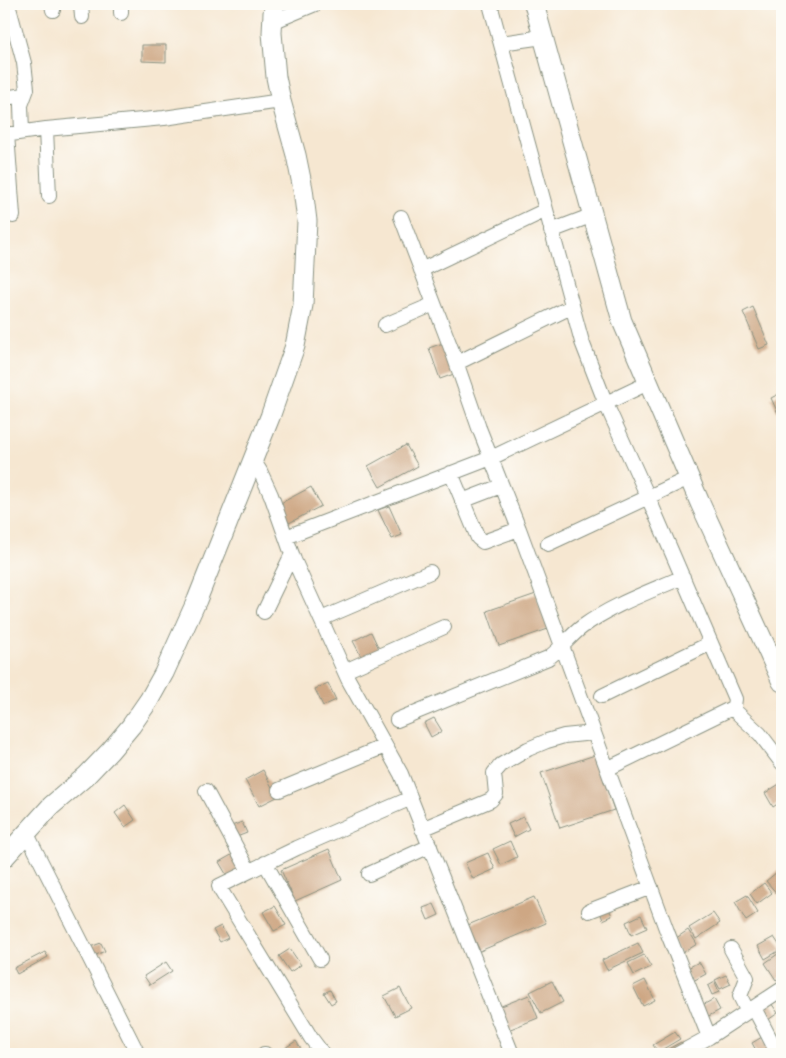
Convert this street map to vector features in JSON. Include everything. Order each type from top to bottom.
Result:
[{"type":"street","points":[[8,4],[24,62],[27,89],[21,105],[22,132]]},
{"type":"street","points":[[4,858],[51,806],[86,776],[110,752],[132,726],[149,700],[164,673],[197,600],[270,417],[295,346],[304,305],[307,249],[306,213],[296,155],[276,77],[272,33],[274,13],[315,4]]},
{"type":"street","points":[[490,4],[582,342],[606,404],[735,699],[732,708],[607,769]]},
{"type":"street","points":[[534,4],[622,321],[689,478],[782,682]]},
{"type":"street","points":[[501,43],[543,37]]},
{"type":"street","points":[[4,98],[24,95]]},
{"type":"street","points":[[13,216],[6,135],[46,129],[164,118],[281,101]]},
{"type":"street","points":[[46,129],[49,196]]},
{"type":"street","points":[[421,270],[546,210]]},
{"type":"street","points":[[551,231],[592,215]]},
{"type":"street","points":[[401,217],[457,362],[490,458],[519,529],[651,887],[709,1037]]},
{"type":"street","points":[[385,325],[434,304]]},
{"type":"street","points":[[457,362],[571,306]]},
{"type":"street","points":[[286,537],[490,458],[648,383]]},
{"type":"street","points":[[253,460],[271,495],[292,554],[345,672],[401,774],[512,1054]]},
{"type":"street","points":[[451,473],[480,540],[483,542],[519,529]]},
{"type":"street","points":[[548,544],[689,478]]},
{"type":"street","points":[[462,501],[502,486]]},
{"type":"street","points":[[264,612],[292,554]]},
{"type":"street","points":[[321,619],[430,572]]},
{"type":"street","points":[[397,720],[548,658],[596,617],[683,577]]},
{"type":"street","points":[[345,672],[444,627]]},
{"type":"street","points":[[602,696],[711,643]]},
{"type":"street","points":[[732,708],[760,734],[782,763]]},
{"type":"street","points":[[422,829],[491,800],[496,794],[494,776],[496,769],[528,750],[564,736],[594,733]]},
{"type":"street","points":[[279,790],[385,746]]},
{"type":"street","points":[[206,791],[249,871]]},
{"type":"street","points":[[323,1054],[219,886],[264,863],[410,798]]},
{"type":"street","points":[[27,834],[138,1054]]},
{"type":"street","points":[[369,874],[430,846]]},
{"type":"street","points":[[264,863],[320,959]]},
{"type":"street","points":[[588,911],[651,887]]},
{"type":"street","points":[[731,949],[747,978],[740,996],[751,1010],[778,1054]]},
{"type":"street","points":[[678,1054],[709,1037],[782,989]]},
{"type":"building","points":[[142,45],[166,45],[166,62],[142,61]]},
{"type":"building","points":[[753,307],[769,345],[759,349],[743,312]]},
{"type":"building","points":[[443,343],[454,374],[440,379],[429,348]]},
{"type":"building","points":[[781,393],[782,397],[782,422],[771,398]]},
{"type":"building","points":[[406,445],[418,466],[380,487],[368,466]]},
{"type":"building","points":[[311,487],[321,506],[289,523],[279,504]]},
{"type":"building","points":[[389,506],[402,535],[392,539],[378,510]]},
{"type":"building","points":[[536,594],[548,629],[499,646],[487,611]]},
{"type":"building","points":[[371,632],[380,651],[363,660],[353,641]]},
{"type":"building","points":[[328,683],[336,700],[323,706],[315,689]]},
{"type":"building","points":[[434,718],[442,731],[431,737],[424,723]]},
{"type":"building","points":[[595,755],[614,810],[560,828],[541,773]]},
{"type":"building","points":[[263,770],[277,797],[259,806],[245,780]]},
{"type":"building","points":[[781,783],[782,801],[773,807],[765,793]]},
{"type":"building","points":[[125,805],[135,820],[125,827],[115,813]]},
{"type":"building","points":[[523,817],[529,829],[514,837],[508,824]]},
{"type":"building","points":[[242,822],[247,833],[234,838],[229,827]]},
{"type":"building","points":[[510,841],[517,857],[501,865],[493,849]]},
{"type":"building","points":[[329,849],[342,880],[295,901],[281,870]]},
{"type":"building","points":[[235,853],[245,870],[229,879],[219,862]]},
{"type":"building","points":[[488,853],[495,869],[473,879],[465,863]]},
{"type":"building","points":[[782,868],[782,894],[779,896],[766,881]]},
{"type":"building","points":[[764,883],[772,893],[757,904],[750,894]]},
{"type":"building","points":[[747,895],[758,913],[746,921],[735,902]]},
{"type":"building","points":[[534,897],[546,923],[480,951],[468,925]]},
{"type":"building","points":[[434,904],[439,915],[428,920],[423,908]]},
{"type":"building","points":[[275,906],[286,925],[274,931],[263,912]]},
{"type":"building","points":[[608,906],[612,916],[603,920],[599,909]]},
{"type":"building","points":[[713,913],[720,923],[696,939],[689,928]]},
{"type":"building","points":[[641,915],[647,928],[631,935],[626,922]]},
{"type":"building","points":[[221,926],[228,938],[220,942],[213,930]]},
{"type":"building","points":[[688,930],[697,944],[681,954],[672,941]]},
{"type":"building","points":[[774,937],[782,949],[765,959],[758,946]]},
{"type":"building","points":[[101,943],[105,951],[94,956],[90,947]]},
{"type":"building","points":[[638,943],[643,953],[607,970],[602,960]]},
{"type":"building","points":[[290,949],[301,965],[290,972],[279,956]]},
{"type":"building","points":[[782,951],[782,976],[776,980],[765,963]]},
{"type":"building","points":[[45,952],[48,957],[17,974],[14,968]]},
{"type":"building","points":[[644,955],[651,967],[634,975],[628,963]]},
{"type":"building","points":[[166,962],[172,971],[150,985],[144,976]]},
{"type":"building","points":[[699,962],[706,974],[691,982],[684,970]]},
{"type":"building","points":[[726,975],[731,984],[720,989],[715,980]]},
{"type":"building","points":[[645,980],[655,1000],[643,1006],[633,986]]},
{"type":"building","points":[[552,981],[563,1002],[541,1013],[530,992]]},
{"type":"building","points":[[715,982],[719,992],[712,995],[708,986]]},
{"type":"building","points":[[400,988],[411,1008],[395,1016],[384,996]]},
{"type":"building","points":[[330,990],[336,1001],[331,1004],[324,993]]},
{"type":"building","points":[[529,995],[538,1018],[508,1030],[499,1007]]},
{"type":"building","points":[[714,999],[720,1010],[705,1018],[699,1007]]},
{"type":"building","points":[[771,1003],[778,1013],[765,1022],[759,1012]]},
{"type":"building","points":[[675,1032],[680,1039],[658,1052],[653,1045]]},
{"type":"building","points":[[762,1037],[771,1052],[758,1054],[752,1043]]},
{"type":"building","points":[[296,1041],[304,1054],[289,1054],[285,1048]]},
{"type":"building","points":[[681,1042],[685,1048],[674,1054],[659,1054]]}]
